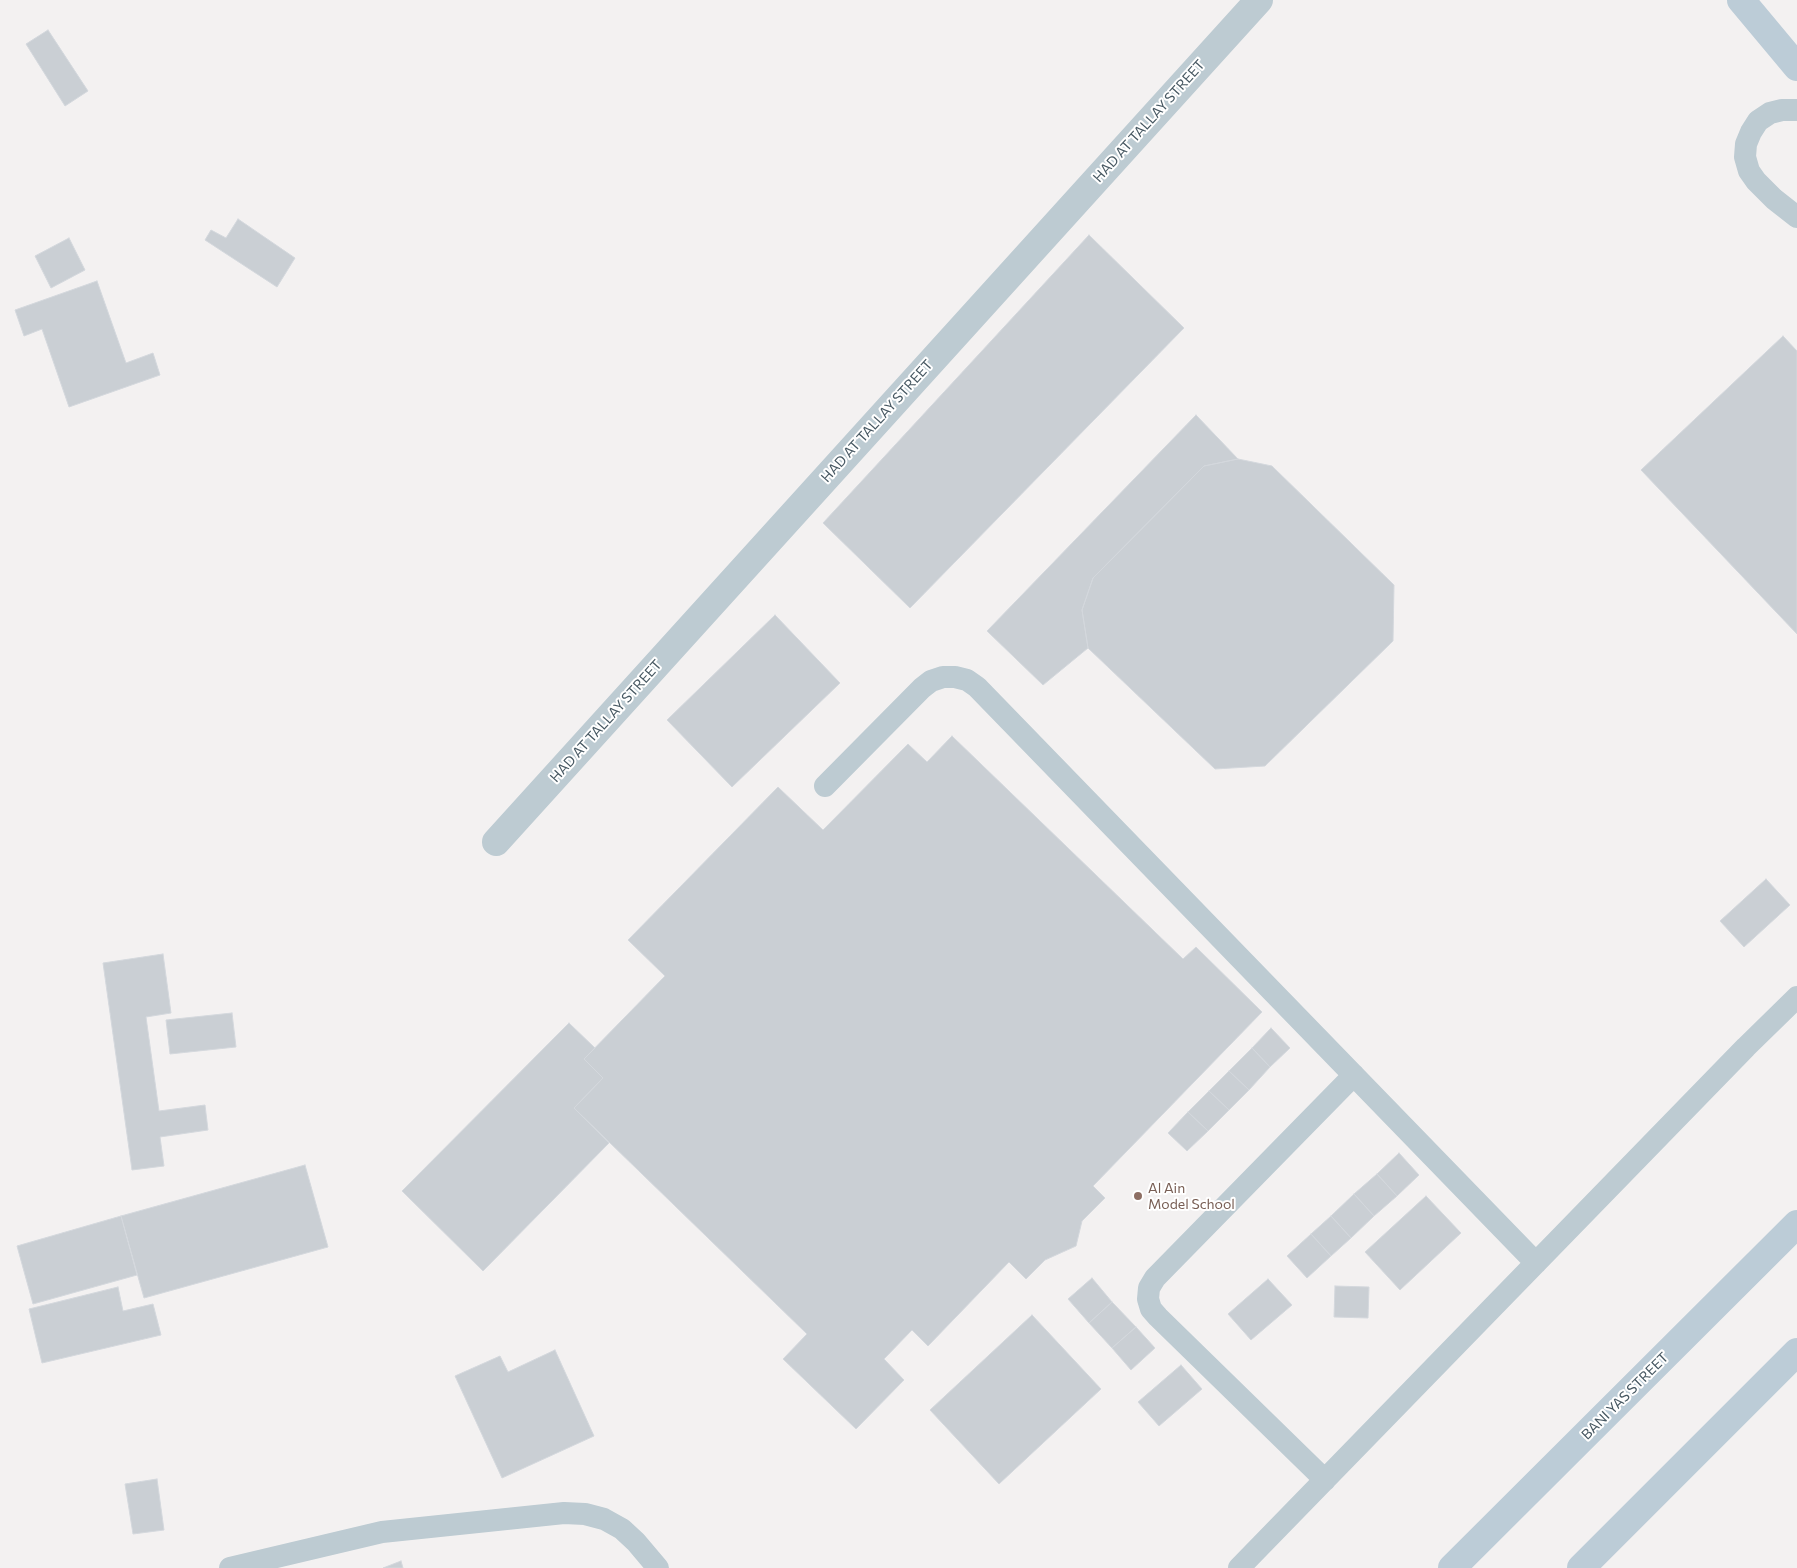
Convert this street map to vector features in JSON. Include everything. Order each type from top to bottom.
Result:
[{"type":"main road","points":[[1741,0],[1797,67]]},
{"type":"main road","name":"BANI YAS STREET","points":[[1452,1568],[1797,1224]]},
{"type":"main road","points":[[1581,1568],[1797,1352]]},
{"type":"street","name":"HAD AT TALLAY STREET","points":[[496,842],[1258,0]]},
{"type":"lane","points":[[1797,110],[1782,110],[1770,113],[1758,121],[1746,144],[1745,157],[1749,171],[1756,181],[1797,217]]},
{"type":"lane","points":[[825,786],[931,681],[943,677],[967,680],[977,687],[1536,1263]]},
{"type":"lane","points":[[1239,1568],[1746,1047],[1797,997]]},
{"type":"lane","points":[[1325,1480],[1158,1317],[1151,1309],[1148,1299],[1150,1288],[1155,1278],[1354,1075]]},
{"type":"lane","points":[[230,1568],[382,1532],[564,1513],[585,1514],[604,1520],[622,1529],[658,1568]]},
{"type":"building","points":[[48,30],[88,91],[65,106],[26,44]]},
{"type":"building","points":[[238,219],[295,258],[277,287],[205,240],[211,230],[226,238]]},
{"type":"building","points":[[1089,235],[1184,328],[910,608],[823,523]]},
{"type":"building","points":[[69,238],[85,270],[51,288],[35,256]]},
{"type":"building","points":[[97,281],[126,363],[153,353],[160,375],[69,407],[42,329],[24,336],[15,310]]},
{"type":"building","points":[[1783,336],[1797,351],[1797,634],[1641,470]]},
{"type":"building","points":[[1196,415],[1238,459],[1204,466],[1093,578],[1082,610],[1088,648],[1043,685],[987,631]]},
{"type":"building","points":[[1238,459],[1272,466],[1394,585],[1393,641],[1265,766],[1215,769],[1088,648],[1082,610],[1093,578],[1204,466]]},
{"type":"building","points":[[775,615],[840,683],[732,787],[667,720]]},
{"type":"building","points":[[952,736],[1183,959],[1196,947],[1262,1012],[1093,1186],[1105,1198],[1082,1221],[1076,1246],[1045,1260],[1026,1279],[1009,1262],[928,1346],[912,1330],[884,1359],[904,1380],[856,1429],[783,1359],[807,1334],[574,1108],[603,1078],[584,1059],[665,976],[628,940],[778,787],[823,830],[908,744],[927,762]]},
{"type":"building","points":[[1766,879],[1790,905],[1744,947],[1720,921]]},
{"type":"building","points":[[163,954],[171,1013],[146,1017],[159,1111],[205,1105],[208,1130],[160,1137],[164,1166],[132,1170],[103,963]]},
{"type":"building","points":[[232,1013],[236,1047],[170,1054],[166,1020]]},
{"type":"building","points":[[569,1023],[595,1048],[584,1059],[603,1078],[574,1108],[609,1143],[483,1271],[402,1191]]},
{"type":"building","points":[[1271,1028],[1290,1048],[1270,1067],[1252,1048]]},
{"type":"building","points":[[1252,1048],[1270,1067],[1249,1090],[1229,1071]]},
{"type":"building","points":[[1229,1071],[1249,1090],[1229,1110],[1209,1091]]},
{"type":"building","points":[[1209,1091],[1229,1110],[1208,1131],[1188,1112]]},
{"type":"building","points":[[1188,1112],[1208,1131],[1187,1151],[1168,1133]]},
{"type":"building","points":[[1399,1153],[1419,1175],[1397,1196],[1377,1174]]},
{"type":"building","points":[[305,1165],[328,1247],[144,1298],[121,1216]]},
{"type":"building","points":[[1377,1174],[1397,1196],[1374,1216],[1354,1194]]},
{"type":"building","points":[[1354,1194],[1374,1216],[1351,1238],[1331,1216]]},
{"type":"building","points":[[1426,1196],[1461,1233],[1400,1290],[1365,1252]]},
{"type":"building","points":[[121,1216],[137,1275],[33,1304],[17,1246]]},
{"type":"building","points":[[1331,1216],[1351,1238],[1331,1256],[1311,1234]]},
{"type":"building","points":[[1311,1234],[1331,1256],[1307,1278],[1287,1256]]},
{"type":"building","points":[[1092,1278],[1112,1302],[1089,1323],[1068,1299]]},
{"type":"building","points":[[1268,1279],[1292,1305],[1251,1340],[1228,1314]]},
{"type":"building","points":[[1335,1286],[1369,1287],[1368,1318],[1334,1317]]},
{"type":"building","points":[[118,1287],[123,1311],[153,1304],[161,1335],[42,1363],[29,1309]]},
{"type":"building","points":[[1112,1302],[1136,1327],[1112,1348],[1089,1323]]},
{"type":"building","points":[[1032,1315],[1101,1389],[999,1484],[930,1410]]},
{"type":"building","points":[[1136,1327],[1155,1348],[1131,1370],[1112,1348]]},
{"type":"building","points":[[555,1350],[594,1436],[502,1478],[455,1376],[500,1356],[508,1372]]},
{"type":"building","points":[[1181,1365],[1202,1389],[1159,1426],[1138,1402]]},
{"type":"building","points":[[157,1479],[164,1530],[133,1534],[125,1484]]},
{"type":"building","points":[[401,1561],[403,1568],[383,1568]]},
{"type":"place","name":"Al Ain Model School","points":[[1138,1196]]}]
